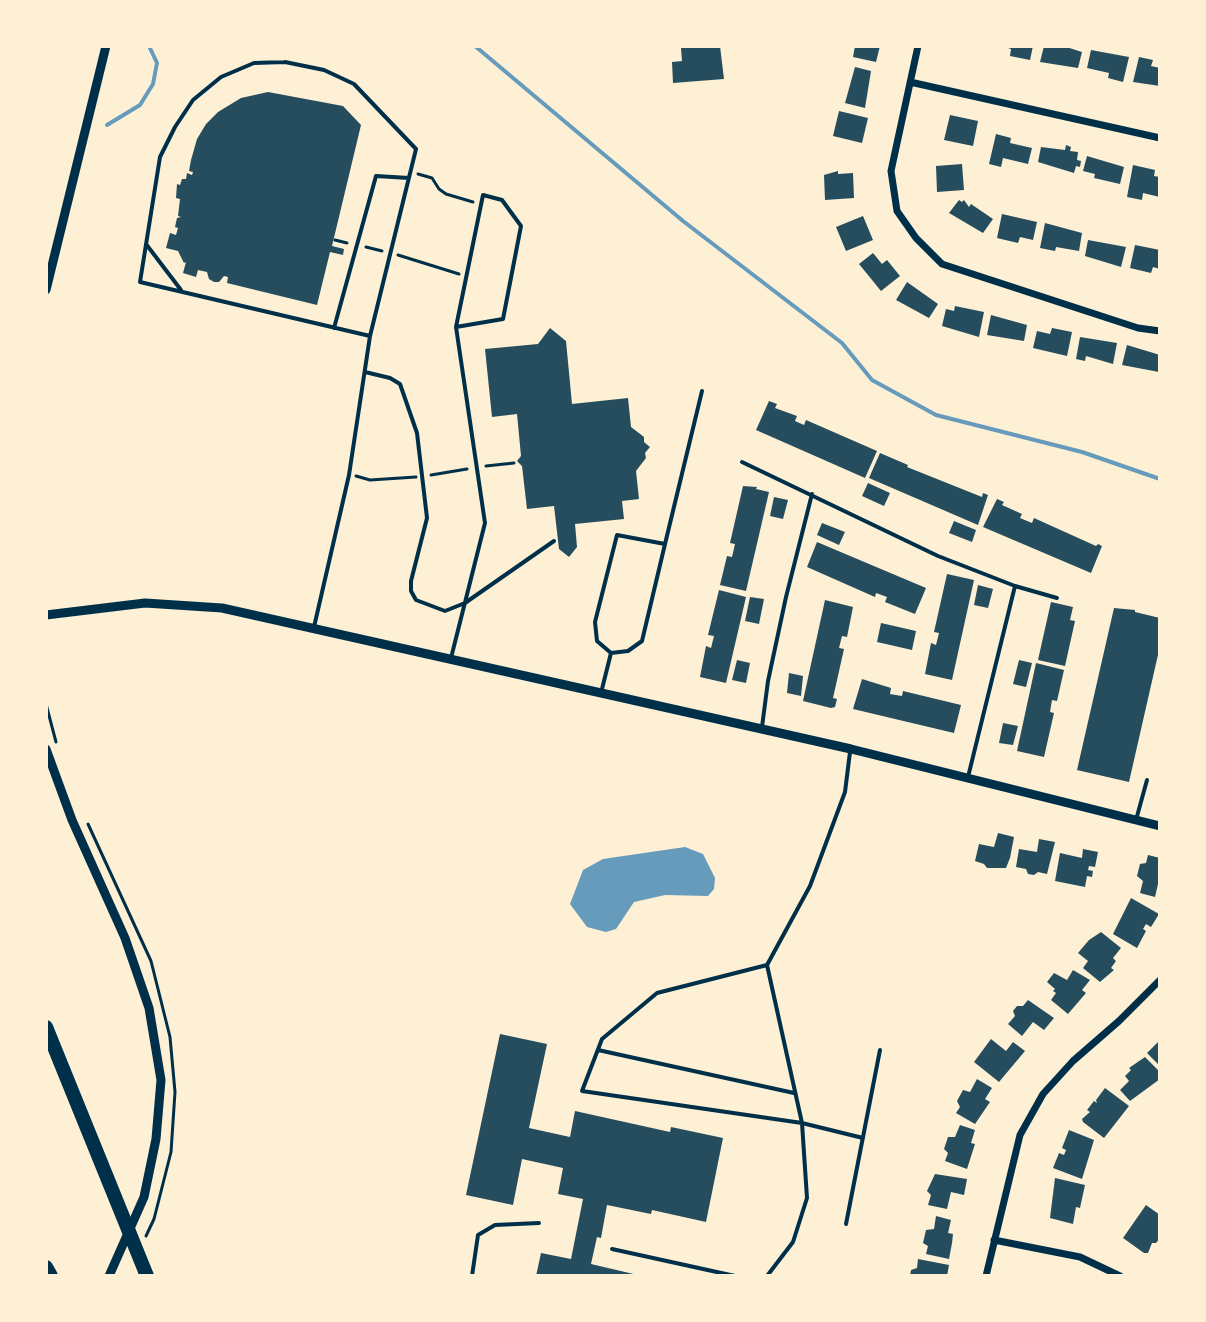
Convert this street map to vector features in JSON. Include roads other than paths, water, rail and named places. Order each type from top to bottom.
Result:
[{"type":"highway","points":[[46,1027],[147,1276]]},
{"type":"highway","points":[[46,1267],[51,1276]]},
{"type":"street","points":[[46,290],[106,46]]},
{"type":"street","points":[[918,46],[891,171],[897,211],[916,238],[942,264],[1138,328],[1160,331]]},
{"type":"street","points":[[910,82],[1160,138]]},
{"type":"street","points":[[46,615],[145,603],[222,608],[851,749],[1160,826]]},
{"type":"street","points":[[46,749],[72,820],[125,938],[149,1008],[161,1080],[156,1139],[144,1197],[109,1276]]},
{"type":"street","points":[[986,1276],[1020,1135],[1043,1094],[1073,1061],[1160,980]]},
{"type":"street","points":[[994,1240],[1080,1257],[1120,1276]]},
{"type":"lane","points":[[314,627],[349,475],[370,336],[416,149],[354,84],[324,70],[285,62],[254,63],[221,77],[193,100],[160,157],[140,282],[370,336]]},
{"type":"lane","points":[[334,328],[376,176],[410,175]]},
{"type":"lane","points":[[451,658],[485,523],[456,327],[483,195],[502,200],[521,226],[503,319],[456,327]]},
{"type":"lane","points":[[146,244],[182,292]]},
{"type":"lane","points":[[365,372],[390,378],[400,384],[417,433],[427,518],[411,591],[416,600],[445,611],[465,603],[554,541]]},
{"type":"lane","points":[[665,544],[617,535],[595,622],[597,641],[611,653],[628,651],[642,641],[702,391]]},
{"type":"lane","points":[[742,462],[938,556],[1015,586],[1057,598]]},
{"type":"lane","points":[[761,730],[768,681],[812,494]]},
{"type":"lane","points":[[968,777],[1015,586]]},
{"type":"lane","points":[[601,693],[611,653]]},
{"type":"lane","points":[[767,1276],[793,1242],[807,1198],[802,1123],[767,965],[810,886],[845,792],[851,749]]},
{"type":"lane","points":[[1136,820],[1147,780]]},
{"type":"lane","points":[[767,965],[657,993],[602,1039],[582,1091],[802,1123],[863,1138]]},
{"type":"lane","points":[[598,1050],[794,1093]]},
{"type":"lane","points":[[846,1224],[880,1050]]},
{"type":"lane","points":[[472,1276],[478,1235],[495,1225],[539,1223]]},
{"type":"lane","points":[[612,1249],[735,1276]]},
{"type":"water","points":[[685,847],[703,854],[715,878],[714,889],[708,896],[665,895],[634,902],[616,929],[606,932],[587,927],[570,904],[583,870],[603,859]]},
{"type":"waterway","points":[[107,125],[140,105],[153,84],[157,63],[149,46]]},
{"type":"waterway","points":[[475,46],[683,221],[842,343],[872,380],[936,415],[1082,452],[1160,479]]}]
